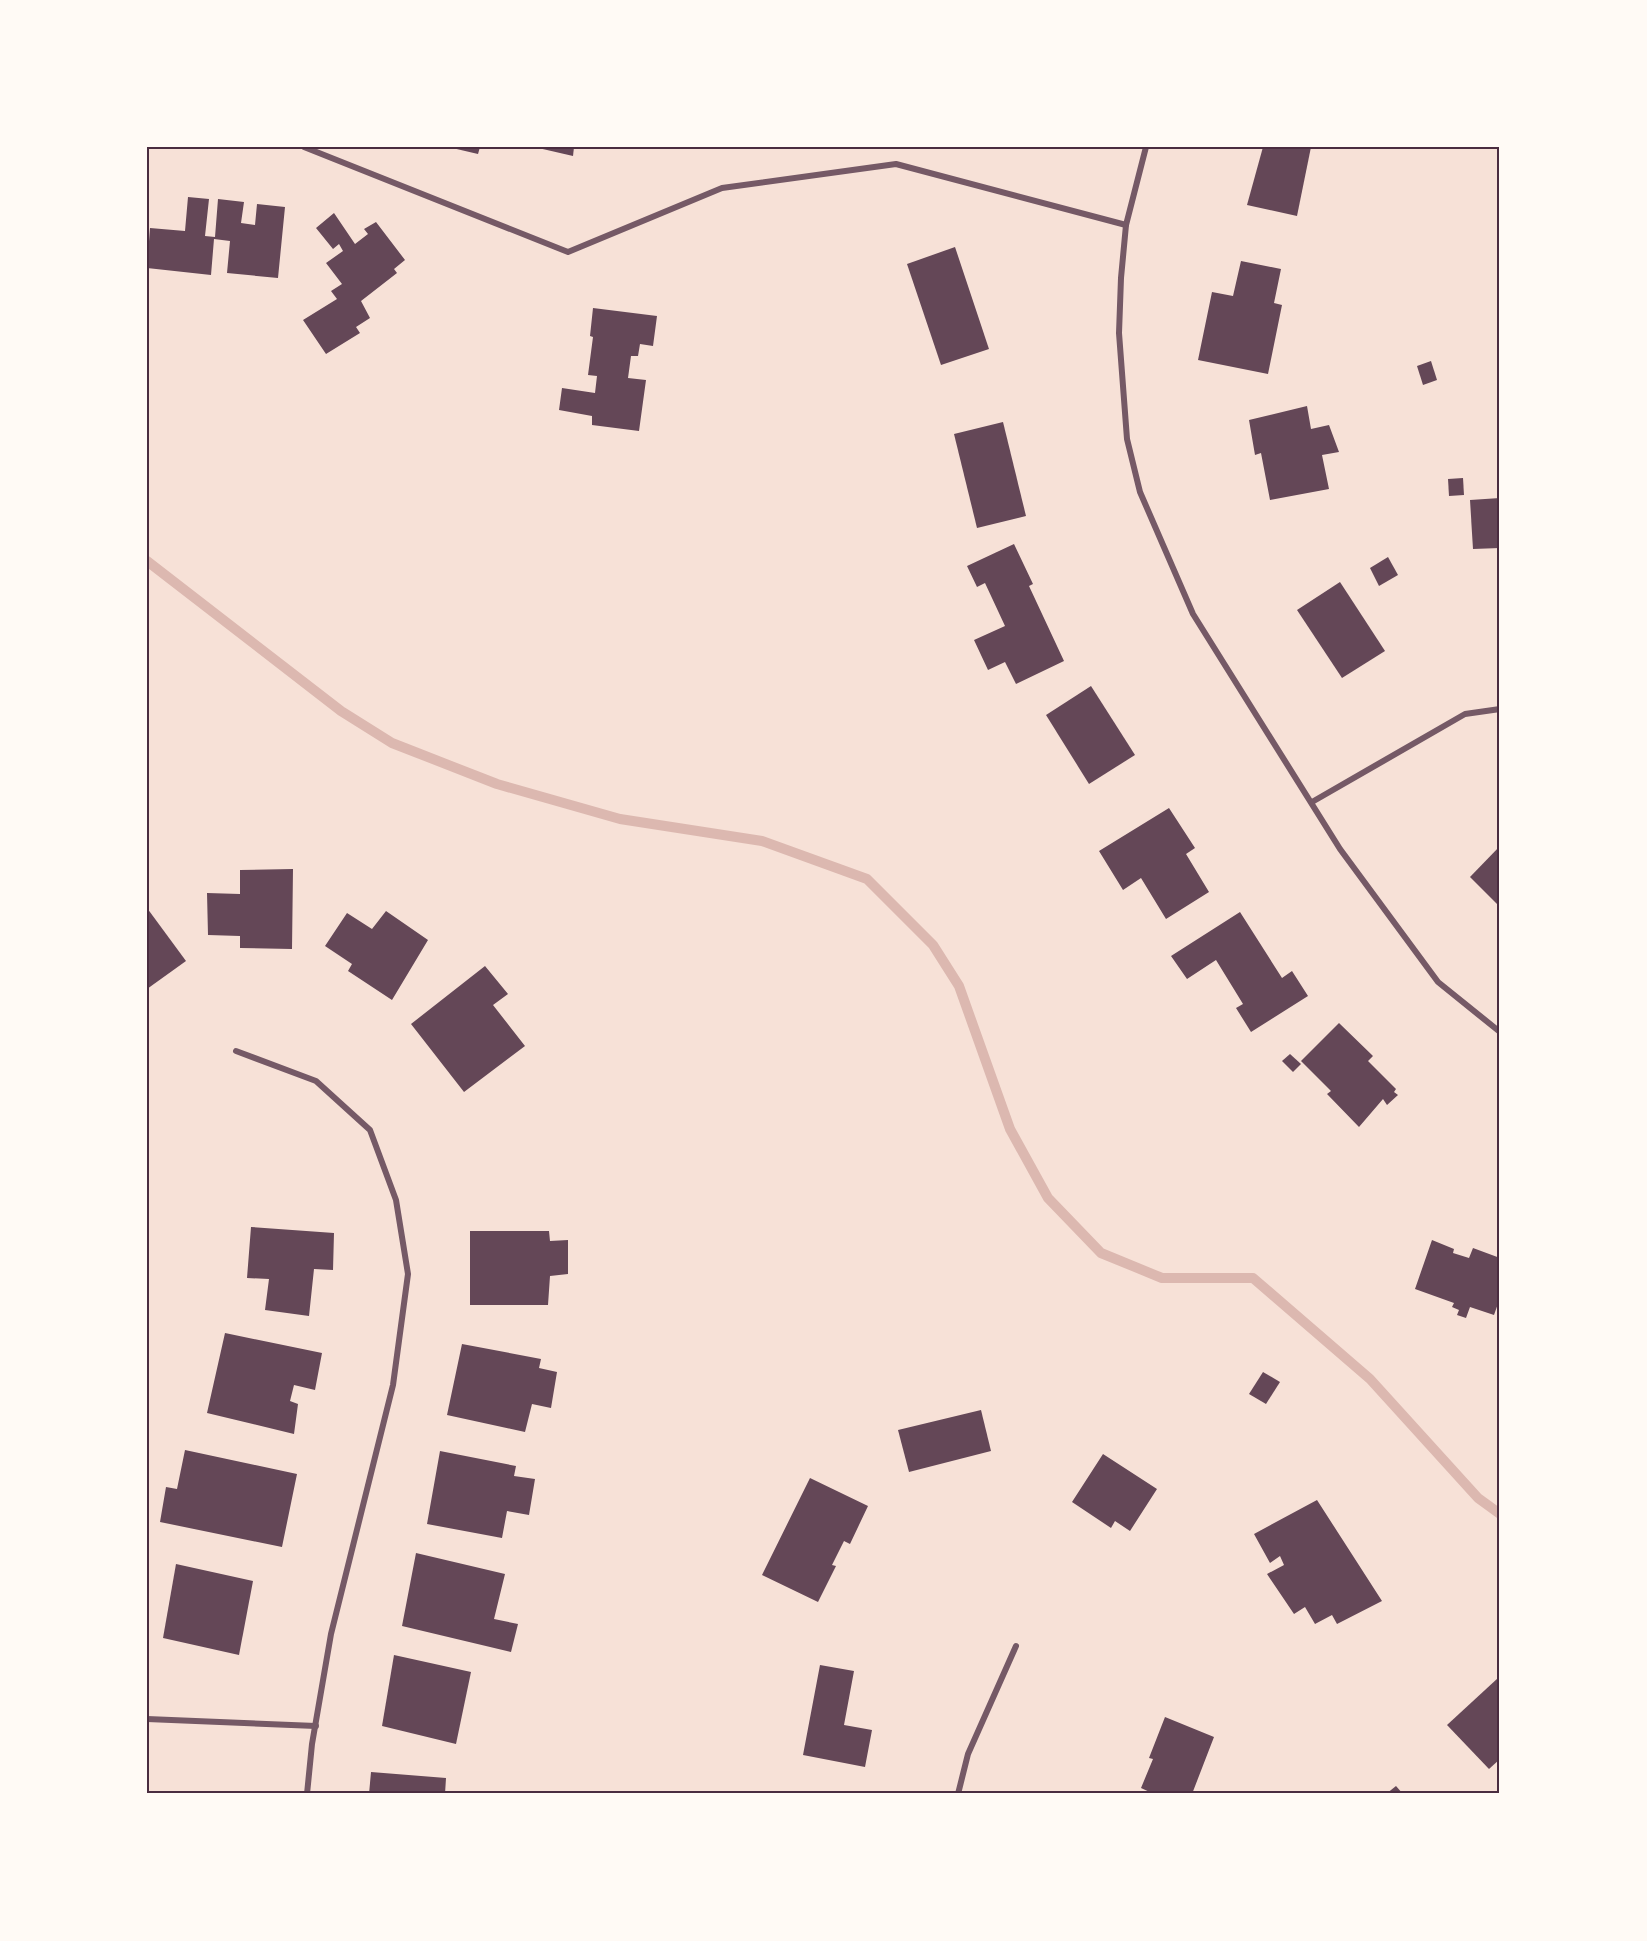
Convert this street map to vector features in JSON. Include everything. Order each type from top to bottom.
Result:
[{"type":"street","points":[[304,147],[568,252],[722,188],[896,164],[1126,225]]},
{"type":"street","points":[[1146,147],[1126,225],[1119,333],[1127,439],[1140,492],[1193,614],[1340,849],[1438,982],[1500,1032]]},
{"type":"street","points":[[1312,802],[1465,714],[1500,709]]},
{"type":"street","points":[[236,1051],[316,1081],[370,1130],[396,1200],[408,1274],[393,1384],[331,1634],[307,1794]]},
{"type":"street","points":[[958,1794],[968,1754],[1016,1646]]},
{"type":"street","points":[[147,1719],[316,1726]]},
{"type":"building","points":[[448,147],[480,147],[478,154]]},
{"type":"building","points":[[534,147],[574,147],[573,156]]},
{"type":"building","points":[[1263,147],[1311,147],[1297,216],[1247,205]]},
{"type":"building","points":[[188,197],[209,199],[205,236],[215,237],[218,199],[244,202],[241,223],[255,225],[257,204],[285,207],[278,278],[227,273],[230,241],[214,239],[211,275],[147,268],[150,228],[185,231]]},
{"type":"building","points":[[334,213],[355,244],[368,234],[364,229],[376,222],[405,260],[394,269],[397,273],[361,301],[370,318],[356,327],[360,333],[326,354],[303,320],[337,299],[331,291],[342,284],[326,263],[343,251],[339,244],[333,249],[316,228]]},
{"type":"building","points":[[955,247],[989,349],[941,365],[907,264]]},
{"type":"building","points":[[1241,261],[1281,269],[1274,303],[1282,305],[1268,374],[1198,360],[1212,292],[1233,296]]},
{"type":"building","points":[[593,308],[657,316],[653,346],[640,344],[638,356],[631,356],[628,378],[646,380],[639,431],[592,425],[592,416],[559,410],[562,388],[595,393],[597,376],[588,375],[593,337],[590,336]]},
{"type":"building","points":[[1431,361],[1437,380],[1423,385],[1417,366]]},
{"type":"building","points":[[1307,406],[1311,429],[1329,425],[1339,452],[1322,455],[1329,489],[1270,500],[1261,453],[1255,455],[1249,420]]},
{"type":"building","points":[[1003,422],[1026,516],[977,528],[954,434]]},
{"type":"building","points":[[1463,478],[1464,495],[1449,496],[1448,479]]},
{"type":"building","points":[[1500,498],[1500,548],[1473,549],[1470,500]]},
{"type":"building","points":[[1014,544],[1033,584],[1029,586],[1064,661],[1016,684],[1005,662],[988,670],[974,640],[1005,626],[985,583],[977,587],[967,566]]},
{"type":"building","points":[[1388,557],[1398,575],[1379,586],[1370,568]]},
{"type":"building","points":[[1340,582],[1385,651],[1342,678],[1297,610]]},
{"type":"building","points":[[1091,686],[1135,755],[1089,784],[1046,715]]},
{"type":"building","points":[[1169,808],[1195,848],[1186,854],[1209,892],[1166,919],[1141,878],[1123,890],[1099,851]]},
{"type":"building","points":[[1500,846],[1500,907],[1470,877]]},
{"type":"building","points":[[293,869],[292,949],[240,948],[240,936],[208,935],[207,893],[240,894],[240,870]]},
{"type":"building","points":[[147,908],[186,961],[147,989]]},
{"type":"building","points":[[386,911],[428,940],[392,1000],[348,971],[352,964],[325,946],[347,913],[372,929]]},
{"type":"building","points":[[1240,912],[1282,978],[1292,971],[1308,996],[1251,1032],[1236,1008],[1243,1004],[1216,960],[1187,979],[1171,956]]},
{"type":"building","points":[[485,966],[508,994],[493,1005],[525,1046],[464,1092],[411,1024]]},
{"type":"building","points":[[1339,1023],[1373,1056],[1368,1061],[1396,1089],[1394,1092],[1398,1095],[1387,1105],[1383,1099],[1359,1127],[1327,1094],[1331,1091],[1301,1061]]},
{"type":"building","points":[[1290,1054],[1301,1064],[1293,1072],[1282,1061]]},
{"type":"building","points":[[251,1227],[334,1233],[333,1270],[314,1269],[309,1316],[265,1310],[269,1279],[247,1278]]},
{"type":"building","points":[[470,1231],[549,1231],[550,1241],[568,1240],[568,1274],[550,1276],[548,1305],[470,1305]]},
{"type":"building","points":[[1432,1240],[1454,1249],[1453,1253],[1469,1258],[1473,1248],[1500,1258],[1500,1298],[1494,1315],[1470,1307],[1466,1318],[1457,1315],[1459,1310],[1452,1307],[1454,1303],[1415,1289]]},
{"type":"building","points":[[225,1333],[322,1353],[315,1390],[294,1385],[290,1401],[298,1404],[294,1434],[207,1413]]},
{"type":"building","points":[[462,1344],[541,1359],[539,1368],[557,1372],[551,1408],[532,1404],[525,1432],[447,1415]]},
{"type":"building","points":[[1263,1372],[1280,1382],[1266,1404],[1249,1394]]},
{"type":"building","points":[[981,1410],[991,1451],[909,1472],[898,1430]]},
{"type":"building","points":[[185,1450],[297,1474],[282,1547],[160,1522],[166,1487],[177,1489]]},
{"type":"building","points":[[440,1451],[516,1466],[514,1476],[535,1479],[529,1515],[507,1511],[502,1538],[427,1524]]},
{"type":"building","points":[[1103,1454],[1157,1489],[1130,1531],[1115,1521],[1111,1528],[1072,1502]]},
{"type":"building","points":[[810,1478],[868,1506],[850,1544],[844,1541],[832,1565],[836,1566],[818,1602],[762,1575]]},
{"type":"building","points":[[1317,1500],[1382,1601],[1337,1624],[1332,1615],[1315,1624],[1305,1607],[1294,1614],[1267,1574],[1284,1565],[1280,1556],[1270,1563],[1254,1534]]},
{"type":"building","points":[[416,1553],[505,1574],[494,1619],[518,1624],[511,1652],[402,1626]]},
{"type":"building","points":[[176,1564],[253,1581],[239,1655],[163,1638]]},
{"type":"building","points":[[394,1655],[471,1672],[456,1744],[382,1726]]},
{"type":"building","points":[[820,1665],[854,1671],[844,1725],[872,1730],[865,1767],[803,1755]]},
{"type":"building","points":[[1498,1678],[1500,1681],[1500,1759],[1489,1769],[1447,1725]]},
{"type":"building","points":[[1165,1717],[1214,1737],[1192,1794],[1154,1794],[1141,1788],[1153,1759],[1149,1758]]},
{"type":"building","points":[[371,1772],[446,1778],[445,1794],[369,1794]]},
{"type":"building","points":[[1396,1786],[1403,1794],[1386,1794]]},
{"type":"waterway","points":[[147,561],[341,711],[392,743],[497,784],[620,819],[762,841],[867,879],[933,945],[959,986],[1010,1129],[1048,1198],[1101,1253],[1162,1278],[1253,1278],[1370,1379],[1478,1498],[1500,1514]]}]
